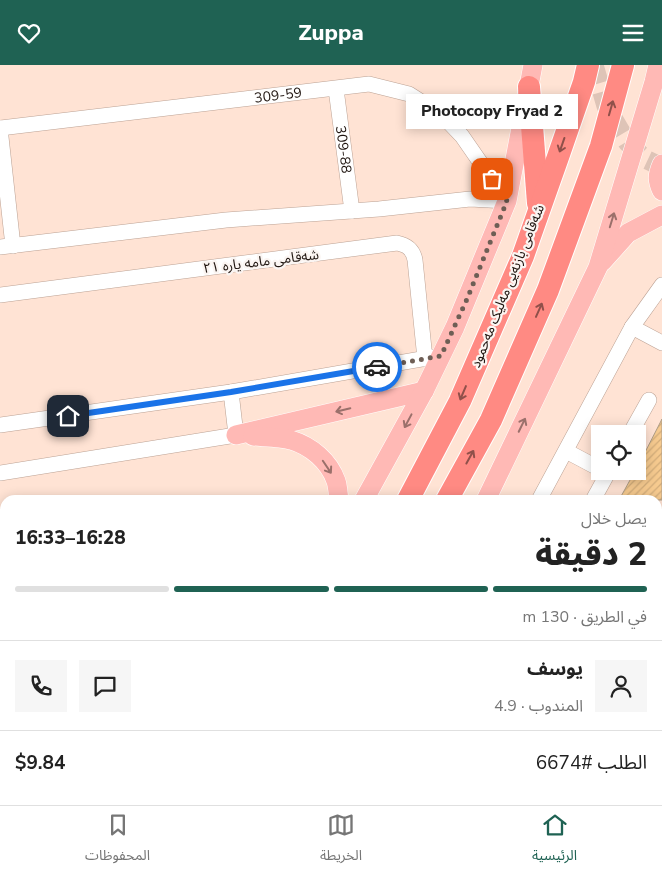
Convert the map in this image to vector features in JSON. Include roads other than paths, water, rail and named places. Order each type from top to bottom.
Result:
[{"type":"highway","name":"شەقامی بازنەیی مەلیک مەحمود","points":[[411,495],[460,401],[523,255],[588,65]]},
{"type":"highway","points":[[449,495],[491,420],[548,290],[601,146],[623,65]]},
{"type":"highway","points":[[529,87],[539,211]]},
{"type":"main road","points":[[367,495],[424,391],[433,357],[467,299],[507,201],[533,65]]},
{"type":"main road","points":[[656,73],[662,107]]},
{"type":"main road","points":[[488,495],[598,267],[656,73]]},
{"type":"main road","points":[[662,164],[658,171],[658,183],[662,191]]},
{"type":"main road","points":[[598,267],[628,233],[662,215]]},
{"type":"main road","points":[[236,435],[424,391]]},
{"type":"main road","points":[[236,435],[291,439],[309,447],[328,466],[336,481],[338,495]]},
{"type":"street","name":"309-59","points":[[0,128],[370,84],[409,94],[442,115],[462,136],[507,201]]},
{"type":"street","name":"309-88","points":[[336,89],[352,211]]},
{"type":"street","points":[[0,128],[6,247],[226,220],[406,207],[451,200],[507,201]]},
{"type":"street","name":"شەقامی مامە یارە ٢١","points":[[0,295],[397,243],[404,244],[414,254],[433,357]]},
{"type":"street","points":[[542,495],[632,327],[662,285]]},
{"type":"street","points":[[632,327],[662,343]]},
{"type":"street","points":[[0,425],[231,392],[433,357]]},
{"type":"street","points":[[0,473],[236,435],[231,392]]},
{"type":"street","points":[[635,425],[649,400]]},
{"type":"street","points":[[566,451],[591,464]]},
{"type":"street","points":[[595,495],[601,480]]},
{"type":"tunnel","points":[[594,65],[606,106],[627,142],[645,159],[662,167]]},
{"type":"place","name":"Photocopy Fryad 2","points":[[492,179]]}]
